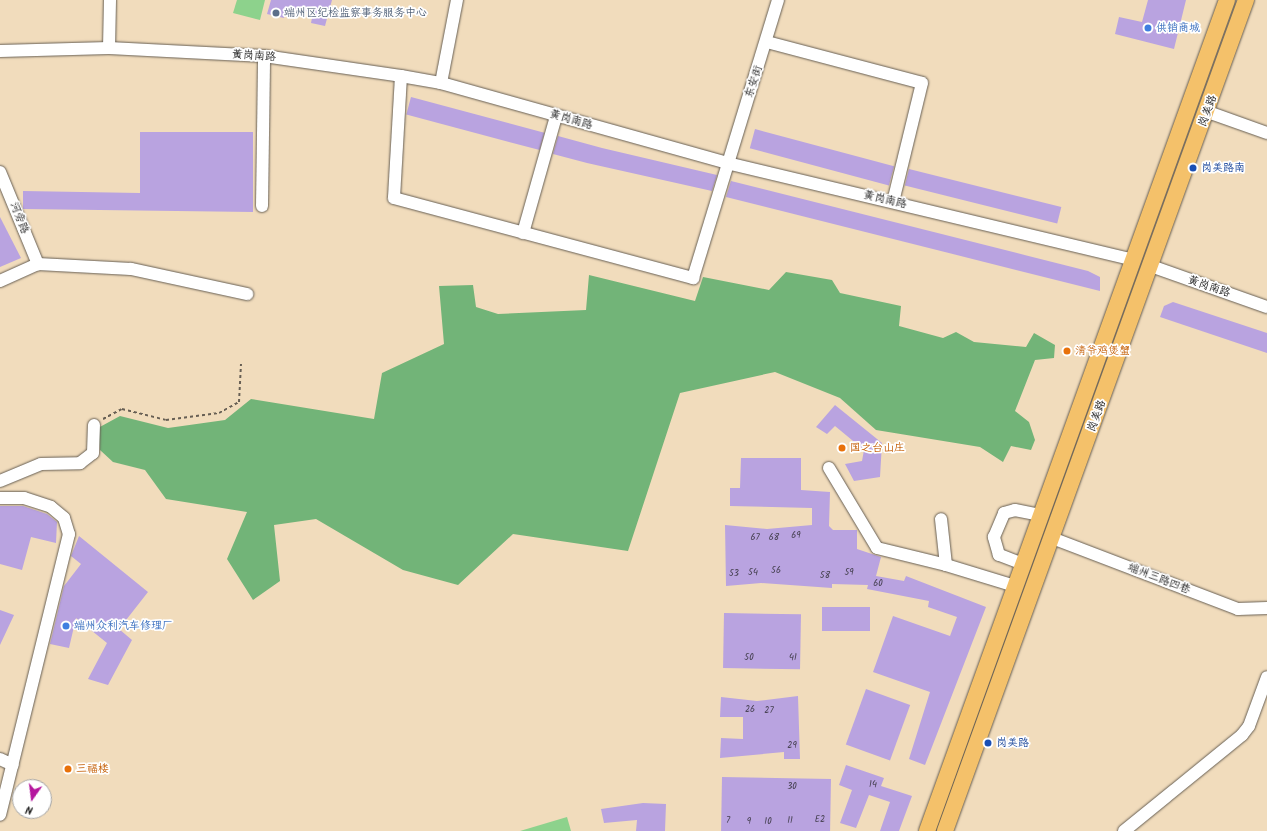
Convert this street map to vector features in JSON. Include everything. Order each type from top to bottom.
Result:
[{"type":"main road","name":"岗美路","points":[[927,831],[1225,3]]},
{"type":"main road","name":"岗美路","points":[[947,830],[1247,4]]},
{"type":"main road","points":[[1210,47],[1229,53]]},
{"type":"street","points":[[109,48],[110,0]]},
{"type":"street","points":[[441,83],[457,0]]},
{"type":"street","name":"东安街","points":[[523,233],[693,278],[727,163],[767,42],[778,0]]},
{"type":"street","points":[[767,42],[922,83],[893,202]]},
{"type":"street","name":"黄岗南路","points":[[0,51],[109,48],[264,56],[441,83],[727,163],[1133,260]]},
{"type":"street","points":[[262,206],[264,56]]},
{"type":"street","points":[[400,76],[394,198],[523,233],[556,116]]},
{"type":"street","points":[[1208,112],[1267,133]]},
{"type":"street","name":"河旁路","points":[[0,172],[38,264]]},
{"type":"street","points":[[0,280],[38,264],[131,269],[247,294]]},
{"type":"street","name":"黄岗南路","points":[[1151,266],[1267,307]]},
{"type":"street","points":[[0,481],[42,464],[80,463],[93,453],[94,425]]},
{"type":"street","points":[[829,468],[877,548],[946,565],[1015,586]]},
{"type":"street","points":[[0,498],[24,498],[51,507],[64,518],[69,534],[0,815]]},
{"type":"street","points":[[1023,564],[999,554],[994,538],[1004,513],[1014,510],[1040,515]]},
{"type":"street","points":[[941,518],[946,565]]},
{"type":"street","name":"端州三路四巷","points":[[1052,538],[1238,610],[1266,610]]},
{"type":"street","points":[[1124,831],[1242,735],[1249,726],[1267,677]]},
{"type":"street","points":[[0,759],[13,765]]},
{"type":"path","points":[[94,425],[122,409],[166,420],[219,413],[239,402],[241,364]]},
{"type":"green space","points":[[237,0],[265,0],[260,20],[233,13]]},
{"type":"green space","points":[[786,272],[832,280],[840,293],[901,306],[899,326],[943,338],[956,332],[974,342],[1026,347],[1034,333],[1055,345],[1054,358],[1035,360],[1015,411],[1029,422],[1035,440],[1031,450],[1011,446],[1003,462],[980,447],[876,430],[840,398],[775,372],[680,393],[628,551],[513,534],[458,585],[403,570],[316,519],[274,525],[280,581],[253,600],[227,559],[247,512],[166,499],[145,470],[113,462],[100,450],[98,428],[120,416],[168,428],[225,420],[251,399],[374,419],[382,373],[444,344],[439,286],[473,285],[476,307],[498,314],[586,310],[589,275],[695,301],[703,277],[769,290]]},
{"type":"green space","points":[[567,817],[571,831],[520,831]]},
{"type":"building","name":"端州区纪检监察事务服务中心","points":[[271,0],[332,0],[325,26],[311,23],[313,13],[286,7],[284,18],[267,14]]},
{"type":"building","name":"供销商城","points":[[1148,0],[1186,0],[1174,49],[1115,34],[1119,17],[1142,22]]},
{"type":"building","points":[[411,97],[544,133],[540,150],[406,114]]},
{"type":"building","points":[[755,129],[894,166],[889,186],[750,148]]},
{"type":"building","points":[[140,132],[253,132],[253,212],[23,209],[23,191],[140,193]]},
{"type":"building","points":[[558,136],[717,175],[712,191],[587,163],[553,154]]},
{"type":"building","points":[[909,169],[1061,207],[1057,223],[905,185]]},
{"type":"building","points":[[731,181],[1088,271],[1100,277],[1100,291],[726,197]]},
{"type":"building","points":[[0,217],[21,258],[0,267]]},
{"type":"building","points":[[1173,302],[1267,333],[1267,353],[1160,317],[1164,306]]},
{"type":"building","points":[[835,405],[882,443],[880,477],[854,481],[845,464],[862,461],[864,450],[835,426],[827,434],[816,427]]},
{"type":"building","points":[[741,458],[801,458],[801,490],[830,492],[829,526],[833,530],[857,530],[857,549],[881,557],[876,576],[904,581],[906,576],[986,607],[925,765],[909,759],[930,692],[873,672],[893,616],[950,636],[957,617],[928,607],[929,601],[867,589],[868,585],[832,584],[832,588],[761,583],[726,586],[725,525],[767,529],[812,525],[812,508],[730,506],[730,488],[740,488]]},
{"type":"building","points":[[0,506],[23,506],[47,514],[57,522],[56,543],[31,537],[22,570],[0,564]]},
{"type":"building","points":[[79,536],[148,592],[119,629],[132,640],[108,685],[88,679],[107,643],[76,618],[69,648],[50,644],[64,586],[81,564],[71,556]]},
{"type":"building","points":[[822,607],[870,607],[870,631],[822,631]]},
{"type":"building","points":[[0,610],[14,615],[0,645]]},
{"type":"building","points":[[724,613],[801,614],[800,669],[723,668]]},
{"type":"building","points":[[866,689],[910,705],[890,761],[846,744]]},
{"type":"building","points":[[798,696],[800,759],[784,759],[784,752],[720,758],[721,738],[743,739],[743,717],[720,717],[721,697],[757,701]]},
{"type":"building","points":[[846,765],[884,778],[881,786],[912,796],[899,831],[880,831],[890,802],[869,795],[856,828],[840,823],[852,790],[839,785]]},
{"type":"building","points":[[722,777],[831,779],[830,831],[721,831]]},
{"type":"building","points":[[643,803],[666,804],[665,831],[636,831],[637,820],[604,823],[601,809]]},
{"type":"place","name":"端州区纪检监察事务服务中心","points":[[276,13]]},
{"type":"place","name":"供销商城","points":[[1148,28]]},
{"type":"place","name":"岗美路南","points":[[1193,168]]},
{"type":"place","name":"清爷鸡煲蟹","points":[[1067,351]]},
{"type":"place","name":"国之台山庄","points":[[842,448]]},
{"type":"place","name":"端州众利汽车修理厂","points":[[66,626]]},
{"type":"place","name":"岗美路","points":[[988,743]]},
{"type":"place","name":"三福楼","points":[[68,769]]}]
